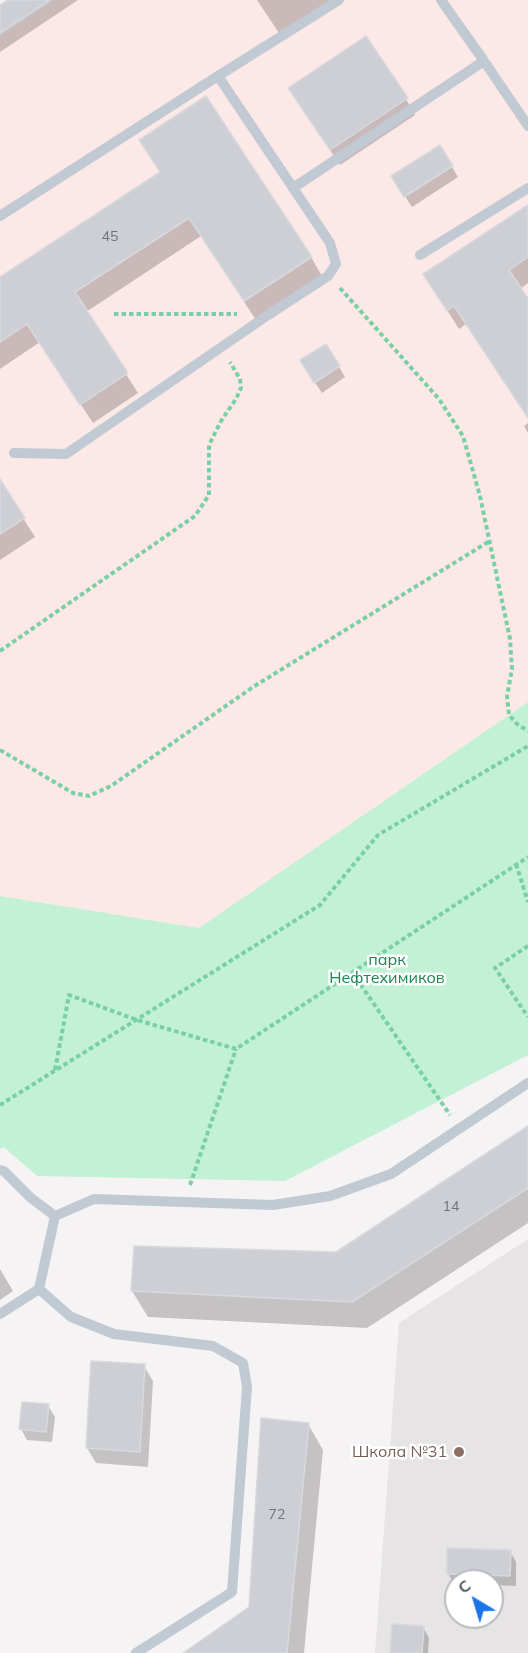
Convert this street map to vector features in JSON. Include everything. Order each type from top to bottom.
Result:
[{"type":"lane","points":[[0,216],[339,0]]},
{"type":"lane","points":[[441,0],[528,126]]},
{"type":"lane","points":[[293,188],[484,61]]},
{"type":"lane","points":[[14,453],[66,454],[328,276],[336,264],[330,243],[218,76]]},
{"type":"lane","points":[[420,255],[528,188]]},
{"type":"lane","points":[[56,1216],[94,1199],[273,1204],[330,1196],[391,1174],[528,1083]]},
{"type":"lane","points":[[0,1170],[4,1171],[31,1198],[56,1216]]},
{"type":"lane","points":[[0,1314],[39,1289],[56,1216]]},
{"type":"lane","points":[[39,1289],[71,1317],[114,1334],[213,1346],[243,1363],[247,1387],[232,1592],[136,1653]]},
{"type":"path","points":[[328,276],[439,399],[463,436],[480,496],[510,639],[512,669],[507,696],[509,715],[528,731]]},
{"type":"path","points":[[114,314],[268,315]]},
{"type":"path","points":[[0,651],[195,516],[209,495],[209,445],[241,388],[240,379],[220,348]]},
{"type":"path","points":[[0,750],[73,792],[89,796],[111,786],[253,687],[488,542]]},
{"type":"path","points":[[0,1105],[320,905],[378,835],[528,746]]},
{"type":"path","points":[[185,1202],[236,1049],[528,857]]},
{"type":"path","points":[[516,864],[528,902]]},
{"type":"path","points":[[528,946],[495,968],[528,1017]]},
{"type":"path","points":[[352,972],[460,1128]]},
{"type":"path","points":[[55,1071],[69,995],[136,1020],[236,1049]]},
{"type":"shaded area","points":[[56,0],[528,0],[528,702],[199,928],[0,896],[0,37]]},
{"type":"shaded area","name":"Школа №31","points":[[528,1239],[528,1653],[375,1653],[399,1323]]},
{"type":"green space","name":"парк Нефтехимиков","points":[[528,702],[528,1055],[285,1181],[37,1176],[4,1147],[0,1149],[0,896],[199,928]]},
{"type":"building","points":[[8,0],[50,0],[0,33],[0,5]]},
{"type":"building","points":[[366,36],[408,98],[330,150],[288,88]]},
{"type":"building","points":[[206,96],[312,257],[244,301],[189,218],[75,292],[128,373],[80,405],[27,324],[0,342],[0,277],[160,172],[139,140]]},
{"type":"building","points":[[440,145],[453,166],[404,197],[391,176]]},
{"type":"building","points":[[528,205],[528,257],[509,270],[528,298],[528,418],[454,306],[447,311],[423,274]]},
{"type":"building","points":[[326,344],[340,366],[314,383],[300,360]]},
{"type":"building","points":[[0,479],[25,518],[0,534]]},
{"type":"building","points":[[528,1126],[528,1188],[352,1302],[131,1291],[134,1246],[336,1252]]},
{"type":"building","points":[[91,1361],[145,1364],[140,1452],[86,1448]]},
{"type":"building","points":[[22,1402],[49,1404],[46,1432],[19,1429]]},
{"type":"building","points":[[261,1418],[309,1423],[287,1653],[183,1653],[249,1607]]},
{"type":"building","points":[[447,1548],[511,1550],[510,1576],[504,1576],[504,1569],[447,1569]]},
{"type":"building","points":[[392,1624],[424,1626],[422,1653],[390,1653]]},
{"type":"place","name":"Школа №31","points":[[459,1452]]}]
